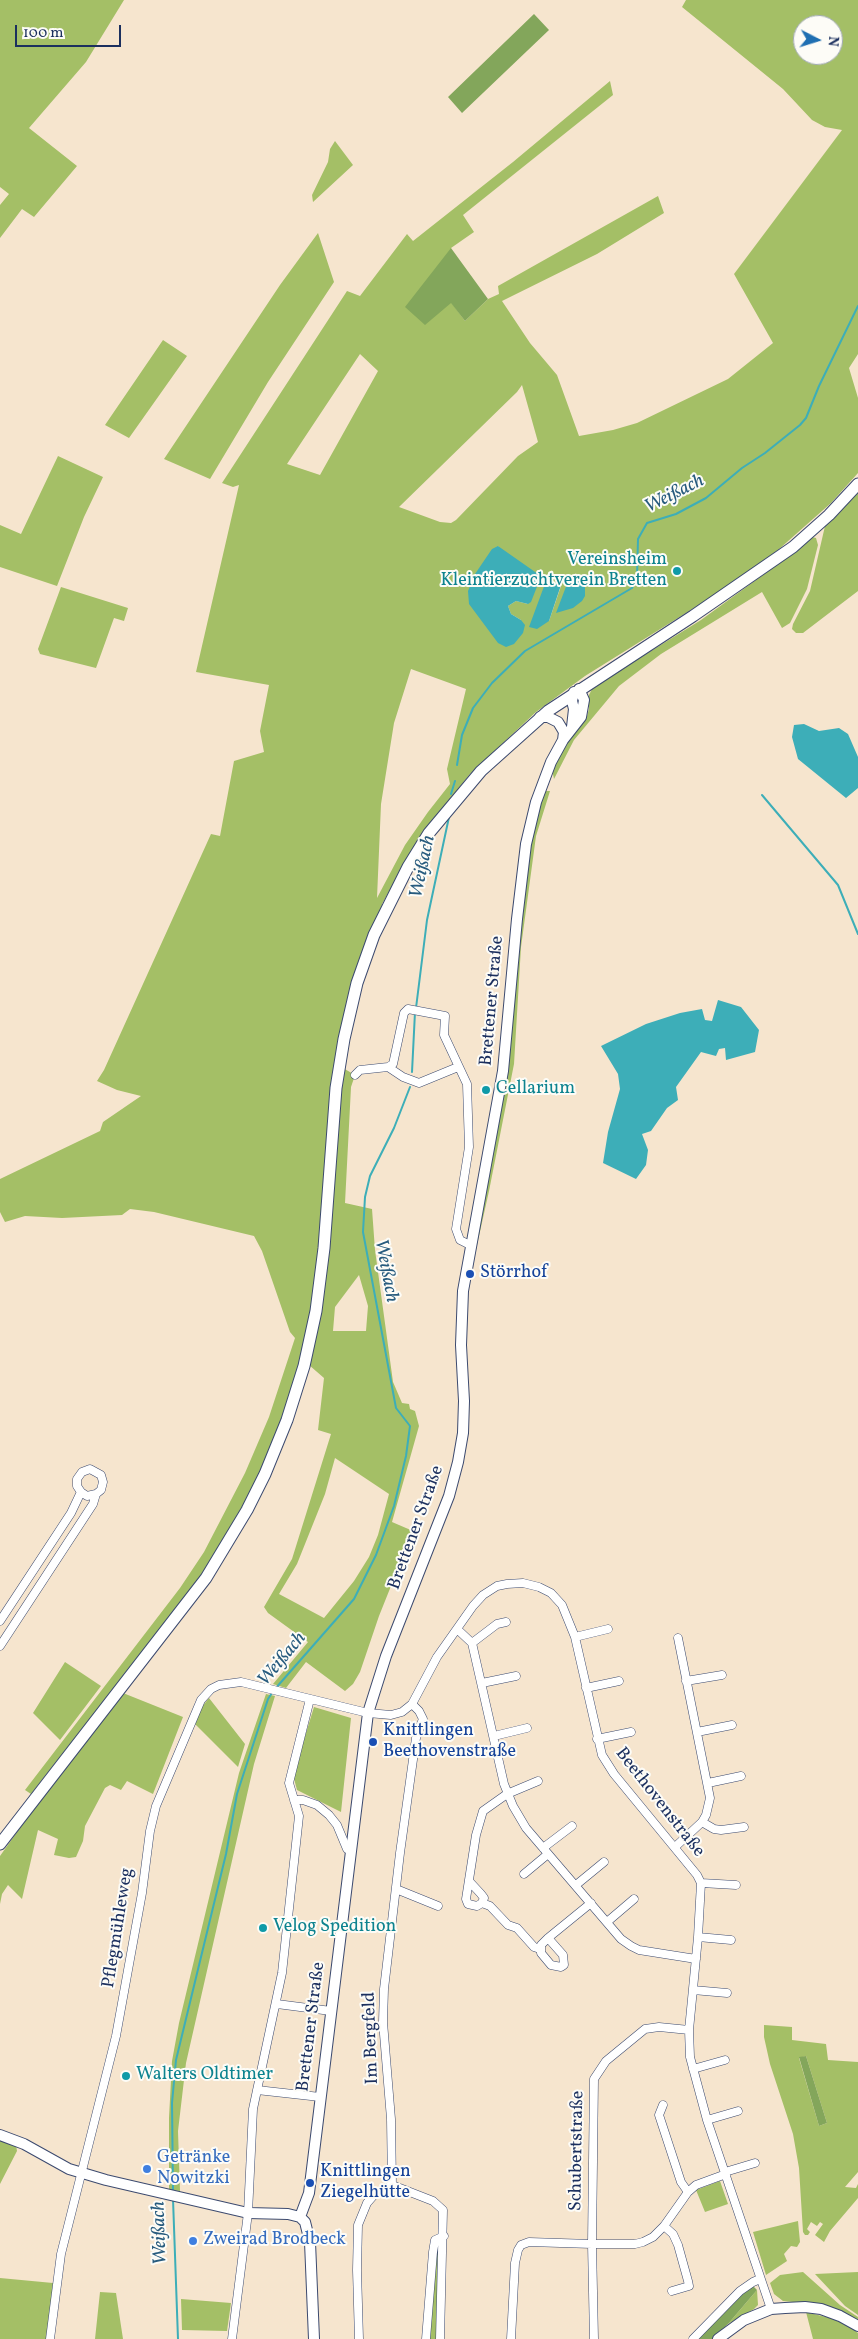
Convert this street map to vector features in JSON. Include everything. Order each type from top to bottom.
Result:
[{"type":"main road","points":[[0,1844],[206,1578],[247,1510],[265,1474],[287,1420],[304,1366],[316,1311],[324,1248],[336,1088],[344,1040],[358,983],[374,935],[404,875],[429,833],[449,806],[481,770],[540,717],[577,690],[693,616],[793,547],[829,515],[858,484]]},
{"type":"street","name":"Brettener Straße","points":[[300,2217],[309,2193],[368,1714],[386,1656],[449,1496],[458,1462],[463,1433],[464,1401],[461,1315],[470,1244],[503,1071],[526,844],[542,782],[563,740],[572,727],[574,709],[572,701],[577,690]]},
{"type":"street","points":[[540,717],[548,717],[558,722],[564,732],[563,740]]},
{"type":"street","points":[[355,1075],[360,1070],[388,1067],[393,1064],[404,1013],[408,1009],[445,1016],[444,1035],[467,1084],[469,1147],[456,1229],[460,1240],[470,1244]]},
{"type":"street","points":[[388,1067],[402,1077],[419,1083],[458,1067]]},
{"type":"street","points":[[90,1469],[101,1475],[103,1482],[101,1490],[96,1494],[87,1496],[77,1486],[77,1478],[82,1472],[90,1469]]},
{"type":"street","points":[[0,1621],[72,1513],[81,1492]]},
{"type":"street","points":[[0,1646],[89,1512],[96,1494]]},
{"type":"street","name":"Beethovenstraße","points":[[412,1704],[437,1656],[483,1595],[497,1586],[523,1583],[540,1587],[551,1593],[562,1605],[569,1617],[575,1637],[597,1740],[602,1755],[614,1774],[697,1875],[701,1883],[688,2046],[707,2120],[771,2309]]},
{"type":"street","points":[[472,1643],[497,1624],[506,1622]]},
{"type":"street","points":[[457,1629],[472,1643],[507,1794],[526,1828],[621,1938],[639,1950],[696,1959]]},
{"type":"street","points":[[575,1637],[608,1629]]},
{"type":"street","points":[[674,1847],[702,1822],[709,1807],[708,1783],[678,1638]]},
{"type":"street","points":[[686,1681],[722,1674]]},
{"type":"street","points":[[482,1683],[516,1676]]},
{"type":"street","points":[[586,1688],[619,1681]]},
{"type":"street","name":"Pflegmühleweg","points":[[50,2339],[61,2254],[104,2091],[116,2036],[140,1902],[150,1831],[156,1806],[192,1717],[201,1700],[211,1689],[229,1682],[241,1682],[368,1714]]},
{"type":"street","points":[[232,2339],[248,2213],[253,2109],[277,2004],[282,1973],[299,1816],[289,1784],[310,1699]]},
{"type":"street","points":[[368,1714],[390,1715],[402,1712],[412,1704]]},
{"type":"street","name":"Im Bergfeld","points":[[392,2185],[391,2119],[383,2022],[384,1989],[416,1738],[422,1719],[419,1711],[412,1704]]},
{"type":"street","points":[[697,1732],[732,1725]]},
{"type":"street","points":[[494,1736],[527,1728]]},
{"type":"street","name":"Beethovenstraße","points":[[597,1740],[631,1732]]},
{"type":"street","points":[[708,1783],[742,1776]]},
{"type":"street","points":[[469,1882],[484,1898],[482,1903],[477,1906],[468,1904],[466,1899],[476,1835],[483,1811],[507,1794],[538,1781]]},
{"type":"street","points":[[294,1800],[303,1800],[316,1805],[330,1815],[337,1825],[347,1849],[351,1850]]},
{"type":"street","points":[[702,1822],[714,1829],[721,1830],[744,1827]]},
{"type":"street","points":[[524,1874],[572,1826]]},
{"type":"street","points":[[576,1885],[604,1862]]},
{"type":"street","name":"Beethovenstraße","points":[[701,1883],[736,1885]]},
{"type":"street","points":[[396,1889],[438,1906]]},
{"type":"street","points":[[607,1922],[634,1899]]},
{"type":"street","points":[[482,1903],[490,1906],[508,1926],[517,1928],[534,1947],[540,1949],[551,1965],[561,1967],[564,1965],[563,1955],[548,1938]]},
{"type":"street","points":[[540,1949],[548,1938],[591,1903]]},
{"type":"street","points":[[698,1937],[731,1940]]},
{"type":"street","points":[[693,1990],[727,1993]]},
{"type":"street","points":[[277,2004],[331,2011]]},
{"type":"street","name":"Schubertstraße","points":[[594,2339],[592,2244],[594,2079],[606,2062],[645,2029],[689,2030]]},
{"type":"street","points":[[693,2069],[725,2060]]},
{"type":"street","points":[[256,2090],[320,2097]]},
{"type":"street","points":[[664,2106],[659,2115],[681,2182],[688,2192]]},
{"type":"street","points":[[707,2120],[738,2111]]},
{"type":"street","points":[[0,2135],[19,2142],[69,2169],[81,2173],[248,2213],[288,2214],[300,2217],[305,2222],[310,2242],[314,2339]]},
{"type":"street","points":[[511,2339],[515,2263],[521,2245],[529,2242],[635,2244],[653,2237],[664,2226],[688,2192],[704,2181],[755,2163]]},
{"type":"street","points":[[359,2339],[356,2270],[358,2225],[367,2203],[374,2195],[392,2185],[433,2201],[444,2210],[440,2339]]},
{"type":"street","points":[[664,2226],[673,2234],[678,2245],[689,2286],[672,2291]]},
{"type":"street","points":[[426,2339],[435,2240],[444,2236]]},
{"type":"street","points":[[693,2339],[740,2291],[752,2282],[760,2279]]},
{"type":"street","points":[[718,2339],[744,2320],[771,2309],[805,2307],[821,2309],[840,2316],[858,2326]]},
{"type":"green space","points":[[0,0],[124,0],[86,62],[29,128],[77,166],[34,217],[22,209],[0,238],[0,205],[9,194],[0,187]]},
{"type":"green space","points":[[686,0],[858,0],[858,354],[849,368],[858,398],[858,473],[831,503],[778,550],[718,593],[585,676],[536,712],[470,774],[432,821],[382,904],[386,910],[357,983],[343,1068],[355,1075],[351,1087],[345,1203],[372,1209],[375,1250],[393,1382],[402,1403],[409,1404],[410,1409],[415,1411],[419,1426],[392,1522],[413,1531],[379,1616],[360,1672],[353,1684],[345,1691],[306,1662],[286,1688],[273,1684],[308,1642],[268,1613],[264,1607],[292,1559],[331,1434],[318,1430],[324,1378],[309,1365],[321,1313],[333,1203],[319,1247],[312,1310],[300,1363],[280,1425],[252,1492],[202,1575],[31,1794],[25,1790],[180,1588],[204,1552],[245,1473],[269,1417],[295,1338],[290,1332],[262,1251],[254,1236],[154,1212],[130,1209],[122,1215],[62,1218],[25,1216],[5,1222],[0,1212],[0,1179],[100,1131],[103,1122],[141,1096],[117,1090],[97,1081],[104,1070],[211,834],[220,836],[234,761],[264,752],[260,731],[269,685],[196,672],[239,485],[233,487],[222,483],[347,291],[360,296],[407,234],[413,241],[513,162],[610,81],[613,95],[463,215],[474,232],[451,248],[451,302],[465,321],[488,299],[499,294],[498,286],[658,196],[664,213],[597,254],[502,301],[530,343],[557,375],[579,436],[613,430],[637,423],[728,379],[773,343],[734,274],[842,130],[825,127],[812,120],[783,89],[682,7]],"holes":[[[360,354],[378,371],[320,475],[287,464]],[[522,385],[538,442],[518,456],[451,523],[440,522],[399,507]],[[498,546],[528,604],[516,601],[508,606],[511,614],[521,620],[498,643]],[[546,581],[561,586],[549,621]],[[411,669],[466,689],[447,769],[450,784],[405,845],[377,898],[381,804],[394,723]],[[359,1275],[368,1306],[366,1331],[333,1331],[335,1307]],[[335,1458],[389,1494],[378,1535],[369,1557],[354,1581],[324,1618],[279,1594],[297,1564],[325,1494]]]},
{"type":"green space","points":[[534,14],[549,30],[462,113],[448,97]]},
{"type":"green space","points":[[335,141],[353,165],[313,202],[312,195],[328,162],[330,149]]},
{"type":"green space","points":[[318,233],[334,282],[268,382],[210,479],[164,459],[280,285]]},
{"type":"green space","points":[[451,248],[488,299],[465,321],[451,303],[425,325],[405,307]]},
{"type":"green space","points":[[163,340],[187,356],[129,438],[105,425]]},
{"type":"green space","points":[[58,456],[103,477],[84,517],[57,586],[0,567],[0,525],[21,534]]},
{"type":"green space","points":[[858,491],[858,591],[803,633],[796,633],[792,629],[793,624],[810,591],[825,526]]},
{"type":"green space","points":[[812,537],[816,538],[818,545],[807,589],[790,623],[782,628],[762,592],[661,654],[619,686],[574,740],[554,779],[552,769],[568,740],[587,716],[589,695],[593,687],[701,620]]},
{"type":"green space","points":[[61,587],[128,608],[124,621],[114,618],[96,668],[40,654],[38,649]]},
{"type":"green space","points":[[545,791],[550,791],[536,836],[521,947],[514,1064],[475,1254],[505,1085],[530,848],[538,806]]},
{"type":"green space","points":[[65,1662],[101,1686],[60,1740],[33,1713]]},
{"type":"green space","points":[[123,1693],[183,1717],[153,1794],[127,1781],[121,1790],[110,1785],[105,1788],[85,1826],[83,1841],[76,1857],[69,1858],[54,1855],[58,1839],[38,1830],[22,1899],[8,1885],[2,1894],[0,1904],[0,1856],[59,1773]]},
{"type":"green space","points":[[266,1694],[275,1696],[254,1764],[186,2063],[178,2131],[180,2191],[169,2190],[169,2118],[172,2061],[179,2023],[239,1773]]},
{"type":"green space","points":[[209,1698],[245,1744],[238,1767],[194,1723],[201,1708]]},
{"type":"green space","points":[[314,1707],[351,1718],[341,1812],[297,1790],[293,1775]]},
{"type":"green space","points":[[764,2025],[792,2027],[792,2040],[826,2044],[828,2060],[858,2062],[858,2172],[845,2187],[856,2188],[858,2184],[858,2198],[830,2231],[824,2242],[815,2235],[823,2224],[820,2222],[817,2226],[811,2222],[807,2229],[810,2232],[808,2235],[805,2235],[803,2232],[799,2168],[793,2134],[770,2064],[764,2037]],"holes":[[[806,2056],[827,2123],[819,2126],[799,2058]]]},
{"type":"green space","points":[[806,2056],[827,2123],[819,2126],[799,2057]]},
{"type":"green space","points":[[0,2140],[16,2145],[17,2151],[0,2184]]},
{"type":"green space","points":[[720,2181],[728,2204],[705,2212],[696,2190]]},
{"type":"green space","points":[[798,2221],[800,2242],[797,2247],[791,2246],[784,2254],[787,2261],[766,2275],[753,2232]]},
{"type":"green space","points":[[437,2247],[440,2247],[437,2339],[428,2339]]},
{"type":"green space","points":[[803,2272],[840,2305],[858,2317],[858,2323],[821,2305],[783,2301],[774,2294],[770,2283],[780,2275]]},
{"type":"green space","points":[[858,2272],[858,2315],[845,2306],[815,2274]]},
{"type":"green space","points":[[0,2278],[53,2283],[47,2339],[0,2339]]},
{"type":"green space","points":[[753,2286],[757,2290],[728,2324],[712,2339],[697,2339],[745,2290]]},
{"type":"green space","points":[[757,2290],[758,2305],[728,2324]]},
{"type":"green space","points":[[100,2292],[116,2293],[123,2339],[95,2339]]},
{"type":"green space","points":[[181,2299],[231,2303],[227,2331],[182,2330]]},
{"type":"green space","points":[[806,2312],[834,2319],[849,2326],[858,2333],[858,2339],[813,2339]]},
{"type":"water","points":[[498,546],[538,574],[540,579],[531,602],[528,604],[516,601],[508,606],[511,614],[525,625],[523,633],[514,644],[506,647],[498,643],[469,604],[468,591],[475,574],[492,549]]},
{"type":"water","points":[[585,580],[585,596],[582,601],[573,608],[556,613],[567,584],[573,581]]},
{"type":"water","points":[[546,581],[561,585],[549,621],[537,629],[529,627]]},
{"type":"water","points":[[804,724],[819,731],[839,728],[848,734],[858,757],[858,788],[846,798],[798,759],[792,737],[794,725]]},
{"type":"water","points":[[718,1000],[741,1007],[759,1030],[755,1052],[726,1060],[725,1048],[719,1049],[716,1056],[701,1052],[676,1087],[678,1100],[667,1108],[651,1131],[642,1134],[648,1150],[646,1165],[636,1179],[603,1163],[608,1132],[620,1089],[618,1074],[601,1046],[646,1024],[680,1013],[702,1009],[705,1020],[712,1021]]},
{"type":"waterway","name":"Weißach","points":[[457,765],[462,735],[473,708],[492,683],[525,651],[632,588],[637,578],[638,539],[647,523],[676,514],[706,498],[742,468],[765,453],[800,425],[806,418],[819,386],[858,306]]},
{"type":"waterway","name":"Weißach","points":[[451,794],[455,781]]},
{"type":"waterway","points":[[762,795],[838,885],[858,934]]},
{"type":"waterway","name":"Weißach","points":[[416,1008],[427,920],[449,817]]},
{"type":"waterway","name":"Weißach","points":[[412,1072],[415,1012]]},
{"type":"waterway","name":"Weißach","points":[[275,1689],[354,1599],[376,1555],[394,1506],[406,1456],[410,1426],[396,1408],[363,1232],[365,1197],[370,1176],[394,1128],[410,1087]]},
{"type":"waterway","name":"Weißach","points":[[173,2192],[172,2103],[176,2060],[226,1854],[237,1794],[268,1699],[272,1693]]},
{"type":"waterway","name":"Weißach","points":[[173,2199],[178,2339]]},
{"type":"place","name":"Vereinsheim Kleintierzuchtverein Bretten","points":[[677,571]]},
{"type":"place","name":"Cellarium","points":[[486,1090]]},
{"type":"place","name":"Störrhof","points":[[470,1274]]},
{"type":"place","name":"Knittlingen Beethovenstraße","points":[[373,1742]]},
{"type":"place","name":"Velog Spedition","points":[[263,1928]]},
{"type":"place","name":"Walters Oldtimer","points":[[126,2076]]},
{"type":"place","name":"Getränke Nowitzki","points":[[147,2169]]},
{"type":"place","name":"Knittlingen Ziegelhütte","points":[[310,2183]]},
{"type":"place","name":"Zweirad Brodbeck","points":[[193,2241]]}]
